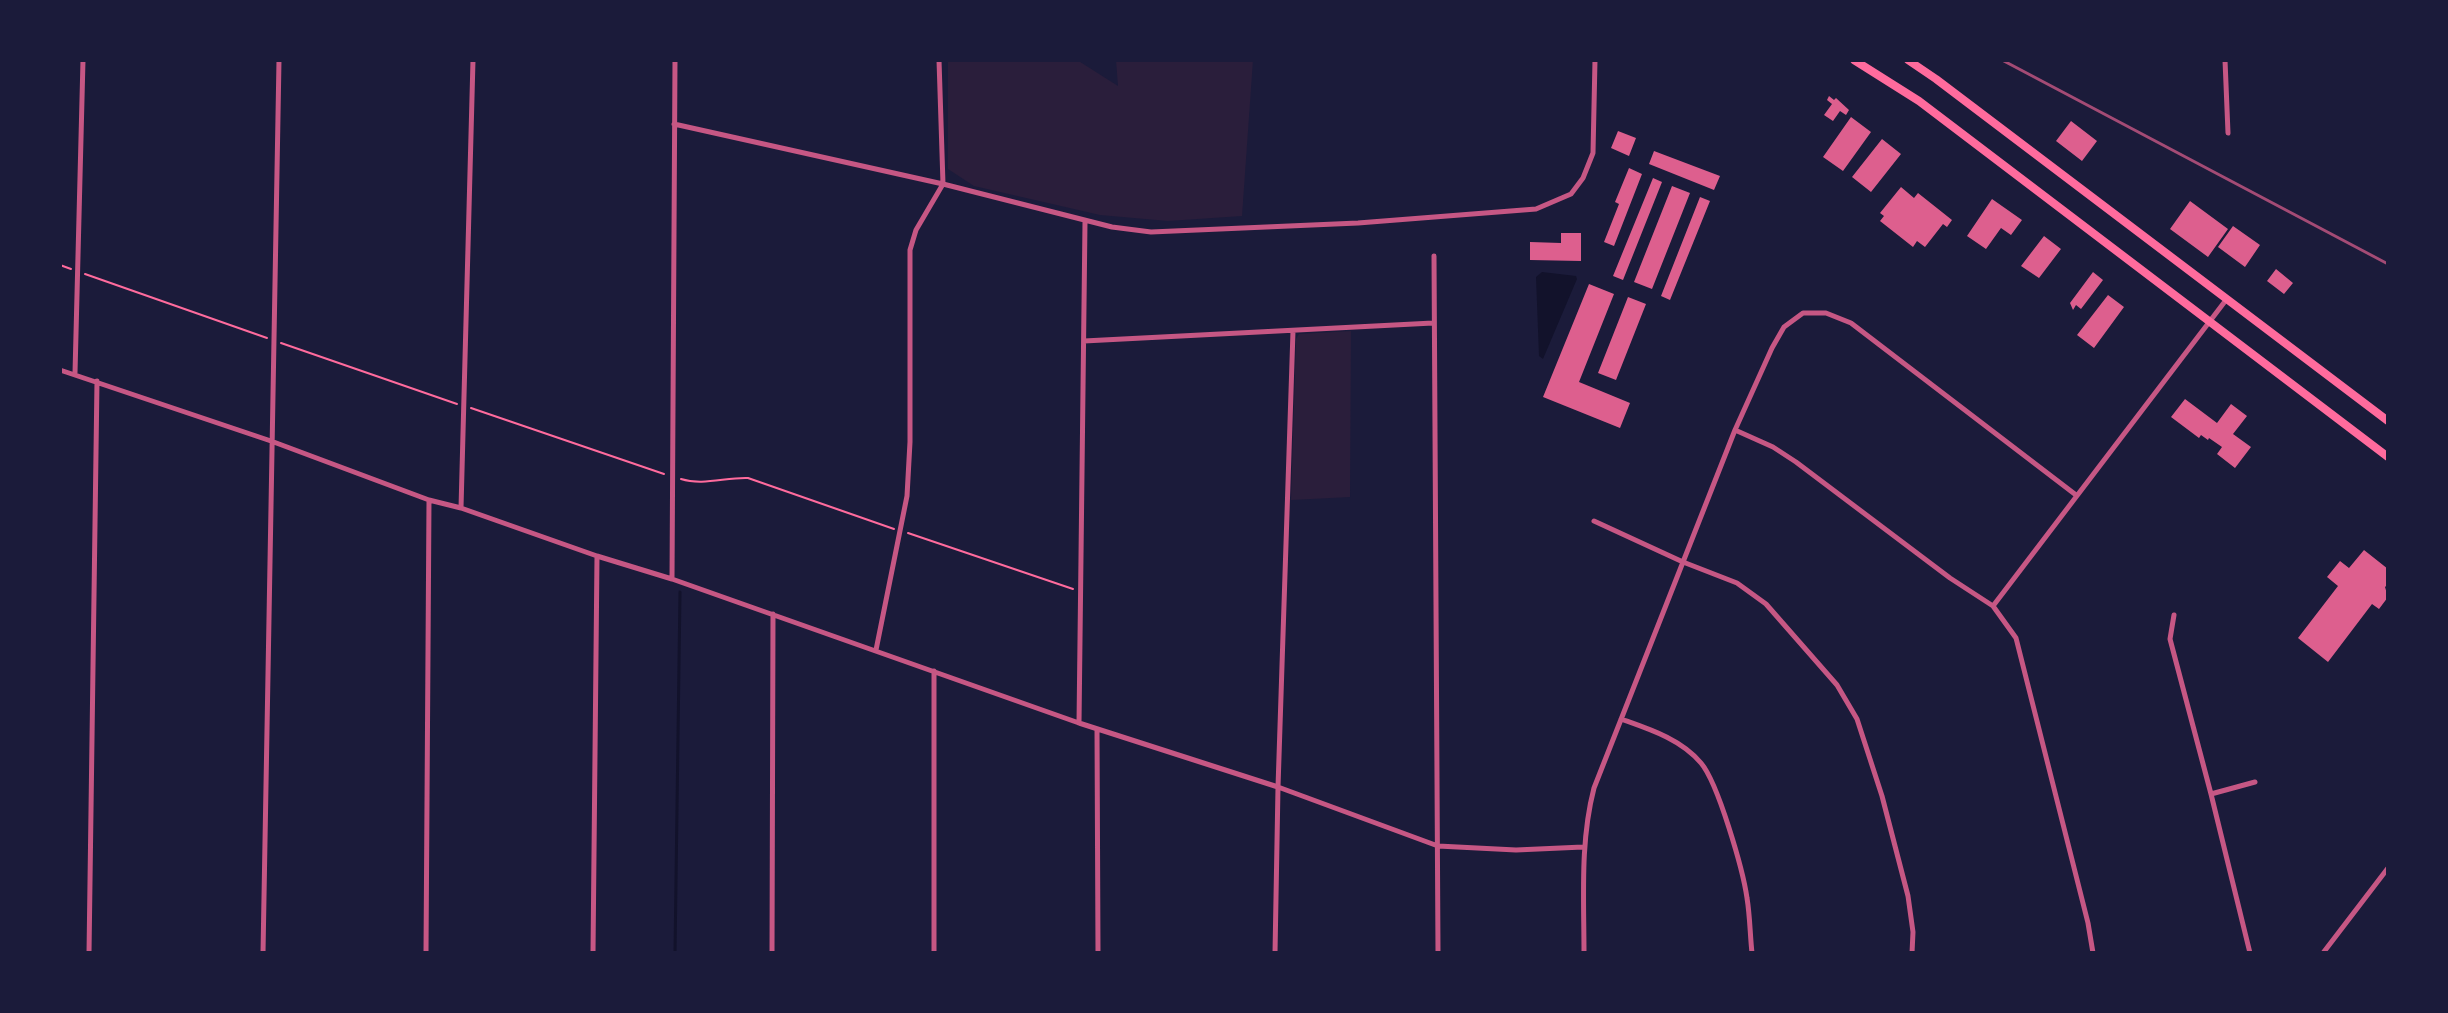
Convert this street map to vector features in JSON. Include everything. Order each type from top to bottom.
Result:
[{"type":"highway","points":[[1854,60],[1919,101],[2388,457]]},
{"type":"highway","points":[[1908,60],[2388,421]]},
{"type":"street","points":[[75,373],[83,60]]},
{"type":"street","points":[[263,953],[279,60]]},
{"type":"street","points":[[461,508],[473,60]]},
{"type":"street","points":[[672,579],[675,60]]},
{"type":"street","points":[[876,650],[907,496],[910,442],[910,250],[915,230],[944,184],[939,60]]},
{"type":"street","points":[[674,124],[944,184],[1085,222],[1151,232],[1358,223],[1536,208],[1550,205],[1570,194],[1589,167],[1593,153],[1595,60]]},
{"type":"street","points":[[2225,60],[2228,133]]},
{"type":"street","points":[[1079,723],[1085,222]]},
{"type":"street","points":[[1434,256],[1438,953]]},
{"type":"street","points":[[1994,606],[2226,300]]},
{"type":"street","points":[[1584,953],[1583,848],[1587,815],[1594,788],[1735,430],[1772,348],[1784,327],[1803,313],[1826,313],[1851,323],[2076,495]]},
{"type":"street","points":[[1084,341],[1433,323]]},
{"type":"street","points":[[1275,953],[1293,331]]},
{"type":"street","points":[[60,370],[75,373],[271,441],[429,500],[461,508],[597,556],[672,579],[1079,723],[1278,788],[1438,846],[1516,850],[1583,848]]},
{"type":"street","points":[[89,953],[97,381]]},
{"type":"street","points":[[1735,430],[1773,447],[1796,462],[1950,578],[1994,606],[2016,638],[2088,923],[2093,953]]},
{"type":"street","points":[[426,953],[429,500]]},
{"type":"street","points":[[1594,521],[1683,562],[1737,583],[1766,604],[1837,685],[1857,719],[1882,796],[1908,896],[1913,932],[1912,953]]},
{"type":"street","points":[[593,953],[597,556]]},
{"type":"street","points":[[772,614],[772,953]]},
{"type":"street","points":[[2174,615],[2170,639],[2250,953]]},
{"type":"street","points":[[934,671],[934,953]]},
{"type":"street","points":[[1621,719],[1662,734],[1685,749],[1701,763],[1716,788],[1747,897],[1752,953]]},
{"type":"street","points":[[1097,729],[1098,953]]},
{"type":"street","points":[[2211,794],[2255,782]]},
{"type":"street","points":[[2323,953],[2388,868]]},
{"type":"path","points":[[60,265],[672,476],[706,482],[730,477],[748,478],[1081,592]]},
{"type":"shaded area","points":[[948,60],[1077,60],[1118,86],[1116,60],[1253,60],[1242,216],[1168,221],[1100,215],[974,186],[948,169]]},
{"type":"shaded area","points":[[1542,272],[1576,276],[1577,279],[1543,359],[1539,356],[1536,277]]},
{"type":"shaded area","points":[[1351,331],[1350,497],[1291,500],[1296,339],[1299,334]]},
{"type":"building","points":[[1829,96],[1834,100],[1836,98],[1849,110],[1846,115],[1840,111],[1833,121],[1824,115],[1832,104],[1827,100]]},
{"type":"building","points":[[1851,117],[1871,132],[1843,171],[1823,157]]},
{"type":"building","points":[[2071,121],[2097,141],[2082,161],[2056,141]]},
{"type":"building","points":[[1618,131],[1636,138],[1629,156],[1611,148]]},
{"type":"building","points":[[1882,139],[1901,154],[1871,192],[1852,177]]},
{"type":"building","points":[[1654,151],[1720,176],[1714,190],[1649,164]]},
{"type":"building","points":[[1629,168],[1642,174],[1614,246],[1604,242],[1619,204],[1615,202]]},
{"type":"building","points":[[1653,178],[1662,182],[1623,280],[1613,276]]},
{"type":"building","points":[[1672,186],[1690,193],[1652,289],[1634,282]]},
{"type":"building","points":[[1901,187],[1914,198],[1918,193],[1952,220],[1947,227],[1943,224],[1925,247],[1917,241],[1913,247],[1880,221],[1884,216],[1880,213]]},
{"type":"building","points":[[1700,197],[1710,201],[1670,300],[1661,296]]},
{"type":"building","points":[[1992,199],[2022,220],[2011,235],[2001,228],[1986,249],[1967,236]]},
{"type":"building","points":[[2190,201],[2228,229],[2208,257],[2170,229]]},
{"type":"building","points":[[2233,226],[2260,245],[2245,267],[2218,247]]},
{"type":"building","points":[[1561,233],[1581,233],[1581,261],[1530,260],[1530,242],[1561,243]]},
{"type":"building","points":[[2044,236],[2061,249],[2039,278],[2021,266]]},
{"type":"building","points":[[2276,269],[2293,283],[2284,294],[2267,281]]},
{"type":"building","points":[[2093,272],[2103,280],[2081,309],[2076,305],[2073,310],[2070,303]]},
{"type":"building","points":[[1589,284],[1614,294],[1579,382],[1630,403],[1620,428],[1543,397]]},
{"type":"building","points":[[2108,295],[2124,307],[2094,348],[2077,335]]},
{"type":"building","points":[[1628,297],[1646,304],[1616,380],[1598,373]]},
{"type":"building","points":[[2185,399],[2217,423],[2231,404],[2247,416],[2233,434],[2251,447],[2235,468],[2217,454],[2222,447],[2209,438],[2208,440],[2201,435],[2199,438],[2171,417]]},
{"type":"building","points":[[2364,550],[2388,569],[2388,584],[2385,587],[2388,597],[2379,609],[2372,604],[2328,662],[2298,638],[2338,586],[2327,577],[2340,561],[2349,568]]},
{"type":"waterway","points":[[675,953],[680,592]]},
{"type":"railway","points":[[2002,60],[2388,264]]}]
